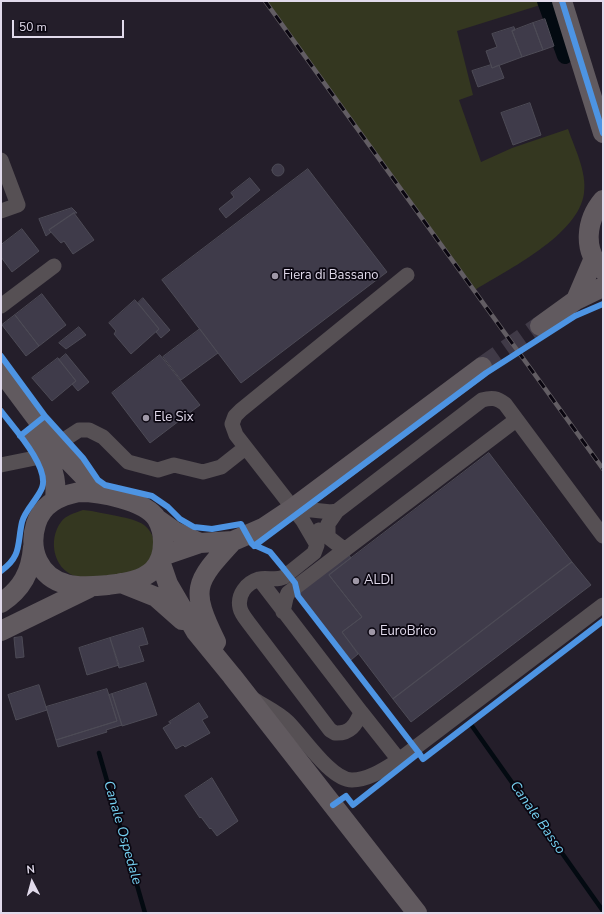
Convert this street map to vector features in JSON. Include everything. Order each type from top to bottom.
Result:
[{"type":"main road","points":[[562,1],[603,133]]},
{"type":"main road","points":[[576,300],[598,264],[589,242],[589,225],[595,210],[603,200]]},
{"type":"main road","points":[[540,326],[576,300],[603,287]]},
{"type":"main road","points":[[33,547],[36,560],[40,567],[57,581],[67,585],[93,586],[120,583],[145,576],[154,570],[161,559],[200,543],[233,541],[298,515],[482,367]]},
{"type":"main road","points":[[1,372],[53,452],[56,486],[55,499]]},
{"type":"main road","points":[[1,392],[53,452],[100,494]]},
{"type":"main road","points":[[1,603],[23,583],[32,562],[33,535],[40,514],[55,499],[67,494],[79,492],[100,494],[135,503],[145,508],[174,531],[200,543]]},
{"type":"main road","points":[[157,519],[163,538],[161,559],[168,584],[196,632],[417,913]]},
{"type":"main road","points":[[232,676],[202,613],[199,594],[207,570],[233,541]]},
{"type":"main road","points":[[120,583],[156,597],[196,632]]},
{"type":"main road","points":[[1,630],[93,586]]},
{"type":"lane","points":[[1,211],[18,205],[2,166]]},
{"type":"lane","points":[[1,306],[54,266]]},
{"type":"lane","points":[[361,712],[357,723],[346,732],[334,733],[330,730],[248,622],[240,609],[240,594],[252,582],[259,579],[280,579],[284,577],[314,553],[317,545],[316,541],[298,515],[245,448],[236,435],[232,424],[235,416],[241,410],[407,276]]},
{"type":"lane","points":[[328,536],[328,524],[337,511],[482,400],[499,399],[505,404],[603,536]]},
{"type":"lane","points":[[283,612],[288,593],[516,420]]},
{"type":"lane","points":[[1,465],[40,458],[53,452],[83,430],[103,437],[128,462],[158,470],[174,465],[203,472],[213,471],[222,467],[245,448]]},
{"type":"lane","points":[[298,515],[337,511]]},
{"type":"lane","points":[[298,515],[347,548]]},
{"type":"lane","points":[[259,579],[283,612],[399,760]]},
{"type":"lane","points":[[245,693],[287,721],[333,772],[344,779],[353,780],[377,773],[399,760],[603,605]]},
{"type":"green space","points":[[266,1],[553,1],[457,31],[473,95],[459,100],[481,162],[512,148],[568,129],[580,161],[584,177],[584,193],[579,208],[569,223],[556,237],[540,250],[475,290]]},
{"type":"green space","points":[[83,510],[133,520],[149,529],[156,551],[143,570],[99,578],[82,578],[75,576],[62,567],[57,560],[55,553],[54,545],[57,529],[65,518],[71,514]]},
{"type":"building","points":[[545,19],[554,46],[543,50],[533,23]]},
{"type":"building","points":[[533,23],[543,50],[522,57],[512,31]]},
{"type":"building","points":[[514,27],[515,30],[512,31],[522,57],[492,68],[486,51],[497,47],[492,34]]},
{"type":"building","points":[[491,65],[492,68],[499,65],[504,78],[478,87],[472,71]]},
{"type":"building","points":[[530,103],[541,135],[513,145],[501,113]]},
{"type":"building","points":[[278,164],[282,166],[284,170],[282,174],[278,176],[274,174],[272,170],[274,166]]},
{"type":"building","name":"Fiera di Bassano","points":[[308,169],[387,272],[241,383],[162,280]]},
{"type":"building","points":[[250,178],[260,190],[226,218],[219,209],[234,197],[231,193]]},
{"type":"building","points":[[72,208],[77,213],[74,213],[49,230],[51,232],[46,236],[39,219]]},
{"type":"building","points":[[74,213],[94,240],[73,254],[64,241],[61,243],[49,230]]},
{"type":"building","points":[[22,229],[39,251],[12,272],[1,257],[1,245]]},
{"type":"building","points":[[42,294],[66,325],[39,346],[15,315]]},
{"type":"building","points":[[143,298],[170,330],[161,338],[156,332],[159,329],[138,303]]},
{"type":"building","points":[[135,300],[159,329],[131,354],[114,334],[116,331],[109,323]]},
{"type":"building","points":[[15,315],[39,346],[26,356],[2,325]]},
{"type":"building","points":[[79,327],[86,335],[66,349],[59,343]]},
{"type":"building","points":[[200,329],[218,353],[181,380],[163,357]]},
{"type":"building","points":[[66,354],[89,382],[78,391],[72,384],[76,381],[59,360]]},
{"type":"building","points":[[160,355],[200,405],[150,443],[112,393]]},
{"type":"building","points":[[58,358],[76,381],[52,401],[32,378]]},
{"type":"building","points":[[489,453],[572,562],[393,699],[342,632],[362,617],[329,575]]},
{"type":"building","points":[[346,551],[351,558],[329,575],[362,617],[342,632],[358,654],[351,660],[296,590]]},
{"type":"building","points":[[572,562],[591,585],[411,722],[393,699]]},
{"type":"building","points":[[143,628],[148,644],[139,646],[144,661],[119,668],[110,638]]},
{"type":"building","points":[[22,637],[24,657],[16,658],[14,638]]},
{"type":"building","points":[[110,638],[119,665],[87,675],[79,648]]},
{"type":"building","points":[[146,683],[157,715],[122,726],[112,694]]},
{"type":"building","points":[[39,685],[47,710],[16,720],[8,695]]},
{"type":"building","points":[[107,689],[117,721],[56,740],[46,707]]},
{"type":"building","points":[[112,694],[122,725],[106,730],[107,732],[58,747],[56,740],[117,721],[109,695]]},
{"type":"building","points":[[199,703],[208,717],[202,720],[210,733],[185,747],[183,745],[176,749],[163,728],[171,723],[169,722]]},
{"type":"building","points":[[212,778],[238,821],[217,836],[201,817],[200,818],[185,796]]},
{"type":"waterway","points":[[545,1],[565,56]]},
{"type":"waterway","name":"Canale Basso","points":[[472,726],[603,911]]},
{"type":"waterway","name":"Canale Ospedale","points":[[99,753],[145,913]]},
{"type":"tunnel","points":[[482,367],[540,326]]},
{"type":"railway","points":[[265,1],[603,469]]},
{"type":"cycle path","points":[[562,1],[603,133]]},
{"type":"cycle path","points":[[254,546],[486,373],[575,316],[603,304]]},
{"type":"cycle path","points":[[1,356],[45,416]]},
{"type":"cycle path","points":[[1,411],[36,459],[41,469],[43,479],[42,488],[28,509],[22,522],[16,555],[1,571]]},
{"type":"cycle path","points":[[20,436],[45,416],[83,458],[98,480],[105,485],[152,496],[168,507],[180,519],[194,527],[212,529],[241,524],[252,544],[270,552],[295,583],[298,596],[419,753],[353,805],[346,796],[333,805]]},
{"type":"cycle path","points":[[419,753],[423,759],[603,621]]},
{"type":"place","name":"Fiera di Bassano","points":[[275,276]]},
{"type":"place","name":"Ele Six","points":[[146,418]]},
{"type":"place","name":"ALDI","points":[[356,581]]},
{"type":"place","name":"EuroBrico","points":[[372,632]]}]
